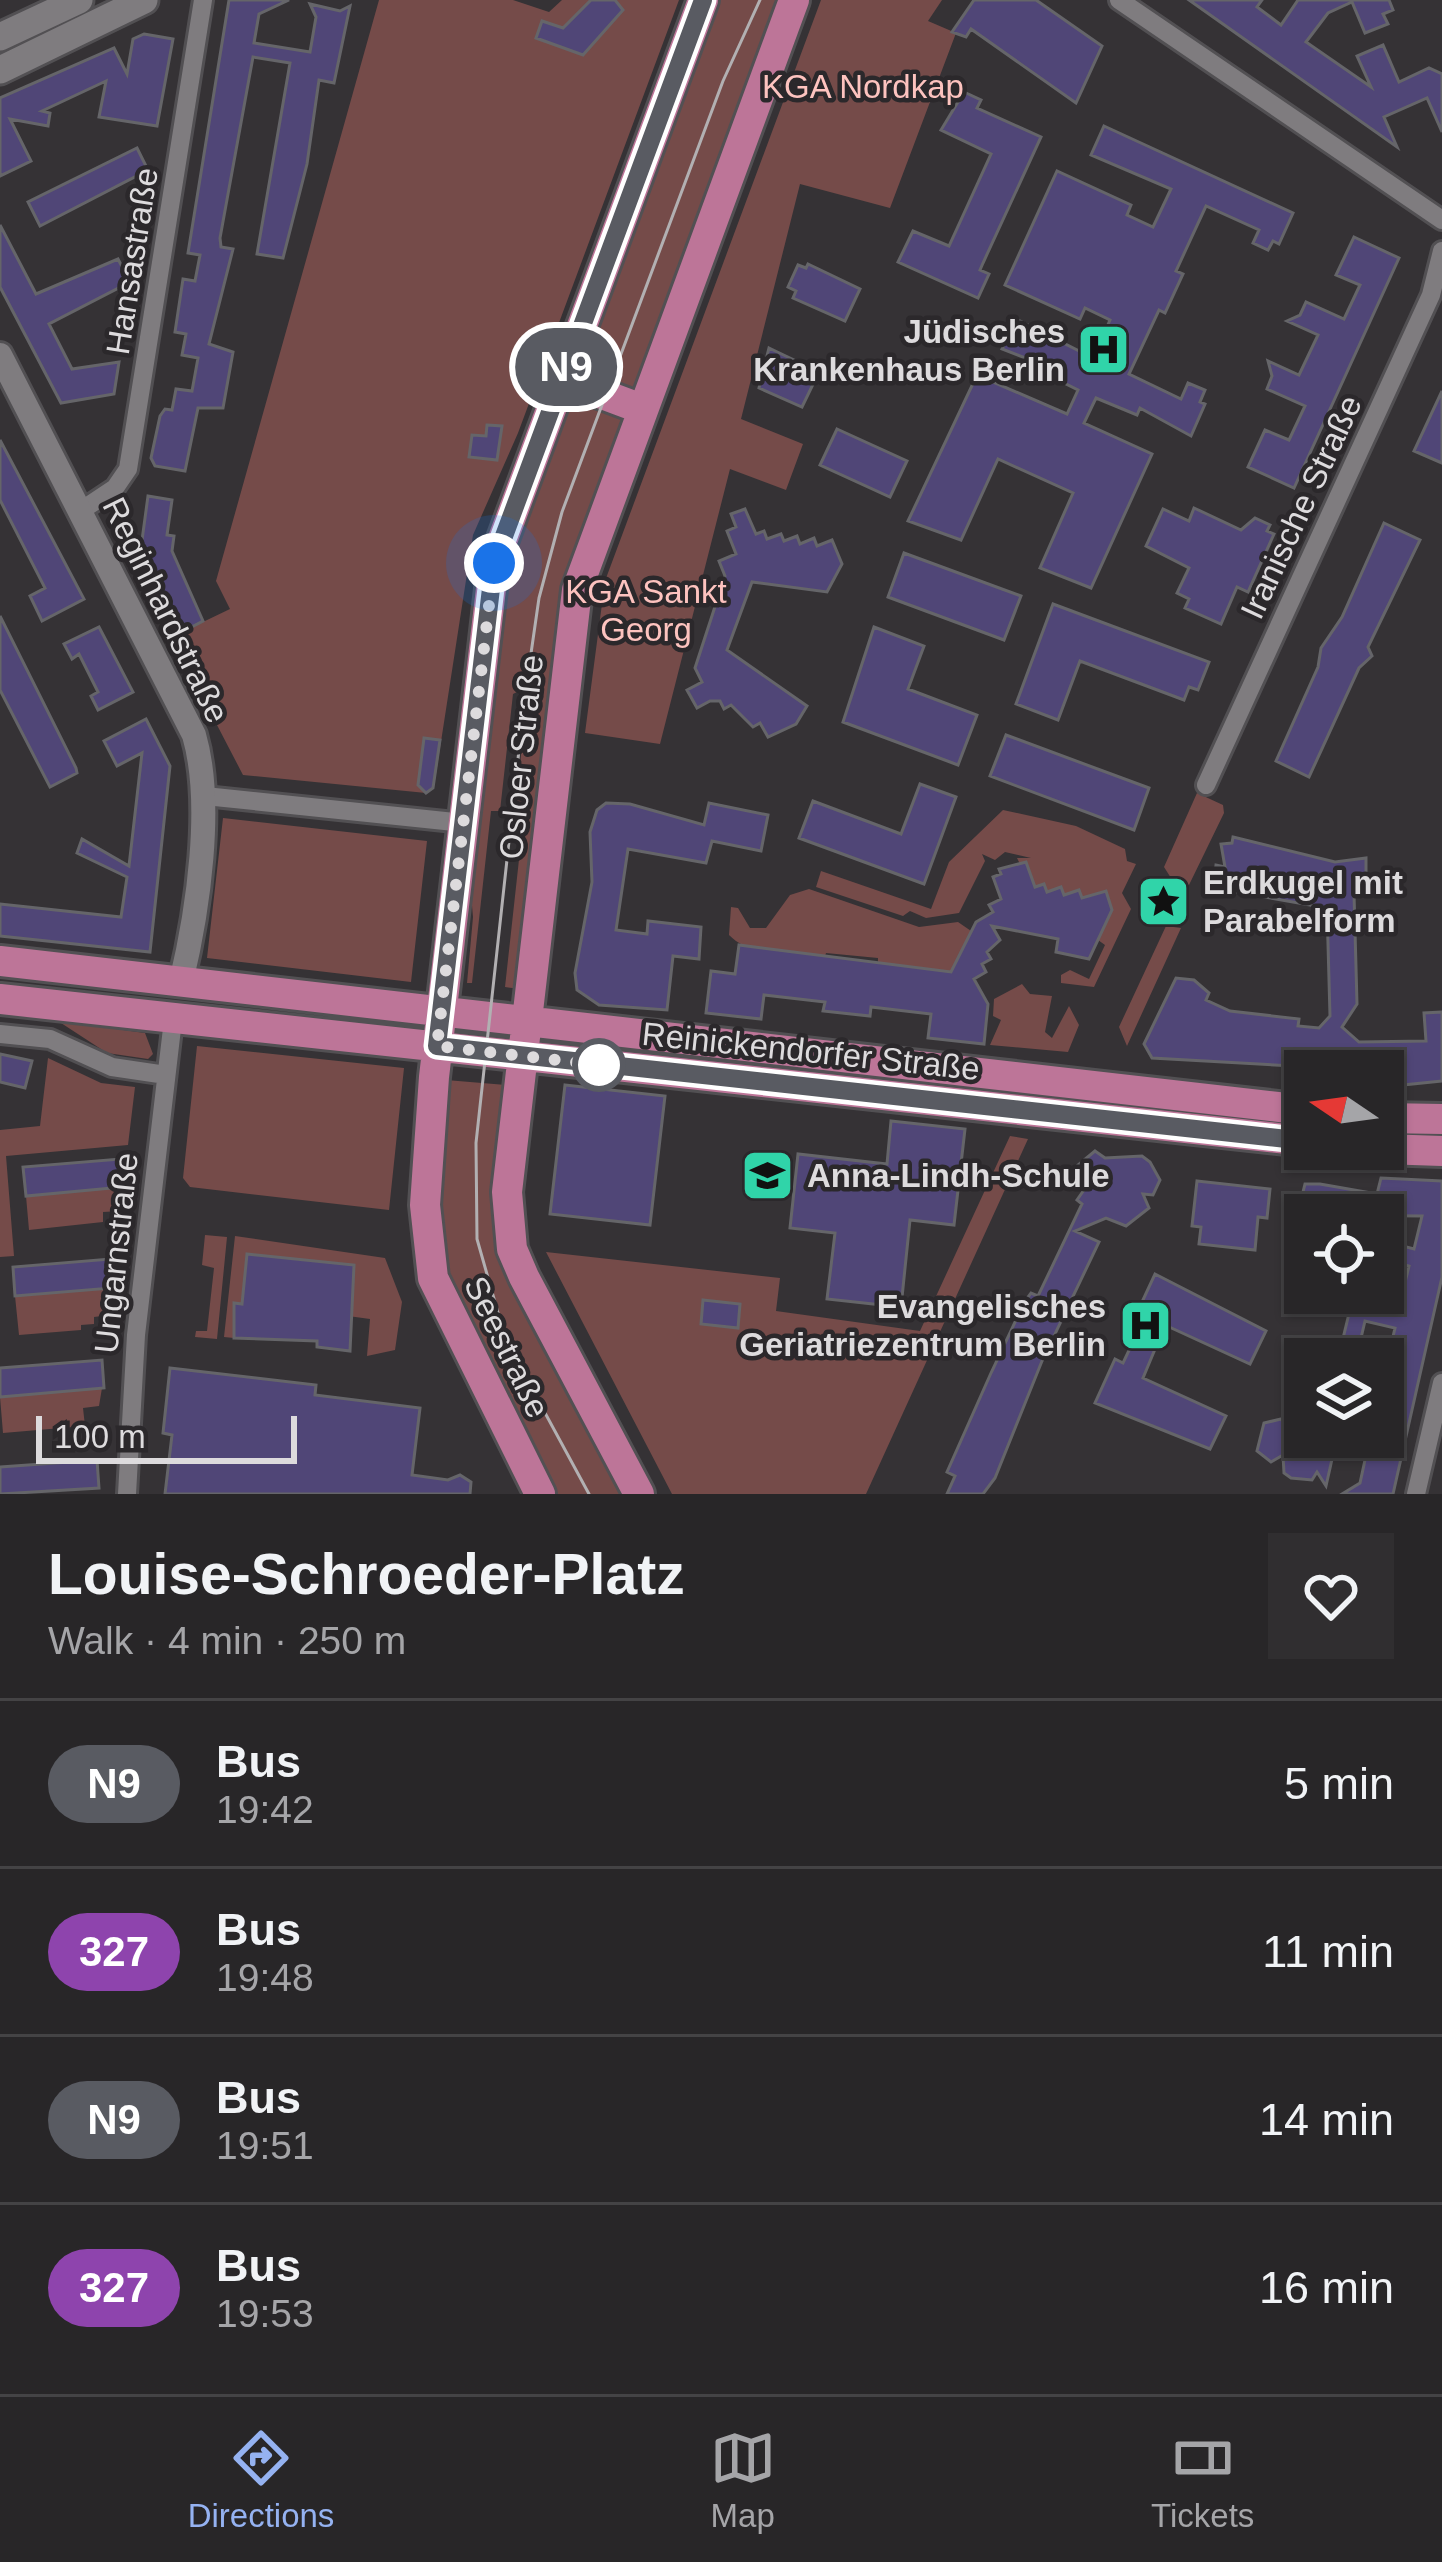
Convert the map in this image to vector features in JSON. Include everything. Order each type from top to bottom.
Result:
[{"type":"main road","points":[[0,37],[79,0]]},
{"type":"main road","points":[[0,70],[144,0]]},
{"type":"main road","name":"Osloer Straße","points":[[442,1011],[494,563],[703,0]]},
{"type":"main road","name":"Osloer Straße","points":[[523,1056],[577,590],[794,0]]},
{"type":"main road","points":[[562,379],[642,409]]},
{"type":"main road","name":"Reinickendorfer Straße","points":[[0,961],[527,1021],[1179,1112],[1284,1136]]},
{"type":"main road","points":[[173,1020],[181,982]]},
{"type":"main road","name":"Reinickendorfer Straße","points":[[0,999],[523,1056],[1179,1112],[1284,1110]]},
{"type":"main road","name":"Seestraße","points":[[442,1011],[424,1205],[429,1262],[444,1307],[540,1494]]},
{"type":"main road","name":"Seestraße","points":[[523,1056],[507,1192],[512,1249],[639,1494]]},
{"type":"main road","points":[[1404,1118],[1442,1119]]},
{"type":"main road","points":[[1404,1150],[1442,1151]]},
{"type":"street","name":"Hansastraße","points":[[82,510],[115,488],[128,469],[203,0]]},
{"type":"street","points":[[1119,0],[1442,220]]},
{"type":"street","name":"Iranische Straße","points":[[1206,785],[1431,295],[1442,251]]},
{"type":"street","name":"Reginhardstraße","points":[[0,355],[194,735],[205,796],[181,982]]},
{"type":"street","points":[[205,796],[464,823]]},
{"type":"street","name":"Ungarnstraße","points":[[127,1494],[136,1335],[173,1020]]},
{"type":"street","points":[[0,1034],[50,1039],[112,1067],[166,1075]]},
{"type":"street","points":[[1416,1494],[1442,1384]]},
{"type":"green space","points":[[379,0],[513,0],[549,12],[562,0],[679,0],[518,433],[473,535],[434,787],[426,793],[243,775],[217,725],[219,707],[180,633],[230,609],[216,581]]},
{"type":"green space","points":[[715,0],[781,0],[637,389],[613,388],[618,374],[604,368],[598,382],[582,364]]},
{"type":"green space","name":"KGA Nordkap","points":[[821,0],[942,0],[928,21],[956,33],[890,208],[800,184],[741,419],[803,444],[786,490],[730,469],[660,744],[585,733],[605,581]]},
{"type":"green space","points":[[569,396],[622,413],[626,420],[571,568],[521,989],[505,987],[524,814],[516,812],[527,687],[513,694],[500,811],[491,811],[472,983],[467,983],[473,917],[470,883],[501,587]]},
{"type":"green space","points":[[1197,793],[1223,805],[1224,813],[1189,885],[1171,878],[1164,867]]},
{"type":"green space","points":[[1003,810],[1076,826],[1125,849],[1127,861],[1136,864],[1122,893],[1131,909],[1094,987],[1061,983],[1061,975],[1070,970],[1089,979],[1105,945],[1098,940],[1112,910],[1106,892],[1082,898],[1079,890],[1064,895],[1032,888],[1017,858],[1031,858],[1005,852],[995,860],[982,854],[985,861],[959,913],[926,918],[910,911],[903,916],[816,887],[821,871],[931,909],[949,862]]},
{"type":"green space","points":[[223,818],[427,841],[411,982],[207,958]]},
{"type":"green space","points":[[809,889],[919,927],[958,922],[974,933],[950,974],[878,964],[878,958],[826,953],[824,960],[773,954],[729,935],[731,907],[738,908],[750,928],[766,928],[790,895]]},
{"type":"green space","points":[[1166,926],[1181,928],[1127,1046],[1119,1027]]},
{"type":"green space","points":[[1022,984],[1030,994],[1052,996],[1045,1032],[1052,1038],[1069,1006],[1079,1025],[1068,1052],[990,1045],[1001,1020],[993,1016],[994,999]]},
{"type":"green space","points":[[58,1021],[145,1033],[153,1054],[148,1059],[107,1053]]},
{"type":"green space","points":[[197,1046],[404,1068],[389,1210],[190,1187],[183,1178]]},
{"type":"green space","points":[[48,1058],[101,1083],[135,1087],[128,1145],[6,1156],[14,1256],[0,1257],[0,1130],[40,1126]]},
{"type":"green space","points":[[446,1080],[506,1085],[513,1294],[537,1328],[623,1494],[552,1494],[437,1256]]},
{"type":"green space","points":[[1010,1136],[1028,1139],[866,1494],[672,1494],[546,1252],[780,1278],[776,1311],[920,1331]]},
{"type":"green space","points":[[121,1187],[120,1211],[103,1212],[103,1222],[29,1230],[26,1196]]},
{"type":"green space","points":[[205,1235],[227,1237],[217,1339],[195,1337],[196,1331],[207,1331],[214,1268],[202,1265]]},
{"type":"green space","points":[[235,1236],[385,1258],[402,1302],[395,1350],[367,1356],[370,1319],[348,1316],[353,1265],[248,1254],[242,1304],[234,1304],[234,1338],[224,1337]]},
{"type":"green space","points":[[110,1288],[110,1315],[94,1317],[94,1324],[81,1325],[81,1330],[19,1335],[15,1296]]},
{"type":"green space","points":[[102,1388],[99,1406],[83,1408],[85,1426],[3,1433],[0,1397]]},
{"type":"building","points":[[229,0],[289,0],[259,14],[254,43],[310,52],[316,17],[310,4],[340,11],[350,6],[334,83],[319,80],[307,164],[283,258],[257,254],[290,63],[253,57],[220,238],[221,247],[233,249],[209,344],[233,352],[223,408],[198,408],[185,471],[155,466],[151,458],[160,416],[165,409],[172,410],[176,389],[192,391],[198,358],[182,355],[186,334],[175,332],[183,279],[195,281],[200,255],[188,253]]},
{"type":"building","points":[[591,0],[615,0],[623,10],[583,55],[536,38],[542,21],[563,28]]},
{"type":"building","points":[[974,0],[1036,0],[1102,46],[1076,103],[971,29],[966,37],[952,32]]},
{"type":"building","points":[[1189,0],[1262,0],[1257,7],[1281,25],[1298,0],[1389,0],[1393,10],[1383,14],[1388,24],[1365,33],[1352,2],[1328,13],[1306,42],[1371,87],[1357,56],[1383,45],[1399,82],[1429,68],[1442,74],[1442,132],[1427,98],[1384,117],[1397,147]]},
{"type":"building","points":[[144,34],[173,39],[157,126],[99,117],[106,81],[42,111],[50,113],[48,126],[10,119],[31,161],[0,176],[0,98],[114,48],[127,74],[133,39]]},
{"type":"building","points":[[964,92],[981,100],[977,108],[1041,137],[980,270],[989,274],[978,298],[898,262],[913,231],[949,246],[991,154],[941,130]]},
{"type":"building","points":[[1104,126],[1293,213],[1279,244],[1273,241],[1268,250],[1253,243],[1259,230],[1206,206],[1176,271],[1183,274],[1165,313],[1159,310],[1129,374],[1181,399],[1188,383],[1205,390],[1200,402],[1205,404],[1191,436],[1140,408],[1137,415],[1096,398],[1084,423],[1152,454],[1091,588],[1040,568],[1073,493],[998,459],[961,540],[908,521],[977,375],[1067,414],[1078,390],[1054,378],[1057,370],[1002,349],[1016,319],[1093,358],[1110,320],[1085,308],[1080,319],[1005,285],[1057,171],[1131,205],[1127,215],[1153,227],[1171,189],[1091,155]]},
{"type":"building","points":[[137,148],[148,170],[40,226],[28,202]]},
{"type":"building","points":[[0,225],[36,294],[118,259],[130,282],[49,324],[72,369],[119,362],[114,394],[61,403],[0,287]]},
{"type":"building","points":[[1354,237],[1399,258],[1294,488],[1248,467],[1265,430],[1289,440],[1305,406],[1267,389],[1272,376],[1268,361],[1299,375],[1318,335],[1287,321],[1300,315],[1306,302],[1344,319],[1360,285],[1336,275]]},
{"type":"building","points":[[808,264],[860,289],[845,321],[793,298],[796,291],[788,287],[798,265],[806,268]]},
{"type":"building","points":[[769,348],[819,372],[802,407],[759,388]]},
{"type":"building","points":[[1442,391],[1442,463],[1414,451]]},
{"type":"building","points":[[487,425],[502,426],[497,460],[469,457],[472,435],[486,436]]},
{"type":"building","points":[[837,429],[907,461],[890,497],[820,465]]},
{"type":"building","points":[[0,440],[84,599],[42,621],[30,596],[45,588],[0,500]]},
{"type":"building","points":[[148,496],[172,500],[167,535],[174,536],[172,551],[203,621],[180,633],[140,555]]},
{"type":"building","points":[[1194,508],[1241,530],[1255,518],[1270,525],[1267,531],[1274,534],[1248,592],[1237,587],[1221,624],[1185,608],[1189,599],[1177,593],[1189,568],[1146,546],[1163,509],[1189,521]]},
{"type":"building","points":[[745,509],[756,534],[764,531],[767,539],[781,534],[784,541],[797,536],[800,544],[814,538],[817,546],[832,540],[842,564],[827,592],[752,582],[727,650],[807,706],[796,724],[768,737],[760,723],[753,727],[731,705],[724,709],[720,701],[710,701],[697,708],[687,690],[702,682],[695,668],[725,576],[719,561],[736,554],[727,531],[736,527],[731,514]]},
{"type":"building","points":[[1384,523],[1420,540],[1368,647],[1372,656],[1359,668],[1309,777],[1276,761],[1318,667],[1321,648],[1342,617]]},
{"type":"building","points":[[904,553],[1021,596],[1004,640],[888,597]]},
{"type":"building","points":[[1053,604],[1209,662],[1198,690],[1189,687],[1184,700],[1080,661],[1058,720],[1016,704]]},
{"type":"building","points":[[0,616],[76,768],[77,773],[50,787],[0,690]]},
{"type":"building","points":[[99,627],[133,692],[98,710],[91,696],[98,692],[79,654],[72,659],[64,644]]},
{"type":"building","points":[[874,627],[924,646],[908,689],[977,715],[958,765],[843,722]]},
{"type":"building","points":[[146,719],[170,766],[150,952],[0,936],[0,904],[121,917],[127,877],[77,853],[82,839],[129,866],[142,753],[117,766],[104,741]]},
{"type":"building","points":[[1006,735],[1149,788],[1134,830],[990,776]]},
{"type":"building","points":[[424,738],[440,740],[433,788],[426,793],[418,785]]},
{"type":"building","points":[[920,784],[956,797],[924,884],[799,838],[813,801],[901,834]]},
{"type":"building","points":[[606,803],[630,804],[704,825],[709,803],[768,815],[761,851],[712,841],[706,863],[628,849],[616,930],[647,934],[648,921],[701,927],[699,959],[673,956],[667,1010],[599,1005],[577,990],[575,973],[592,882],[590,832],[597,810]]},
{"type":"building","points":[[1233,837],[1335,862],[1366,858],[1366,883],[1360,883],[1360,894],[1354,894],[1357,1004],[1342,1027],[1359,1042],[1426,1041],[1424,1013],[1442,1012],[1442,1081],[1404,1085],[1404,1050],[1284,1050],[1284,1065],[1152,1058],[1144,1044],[1176,978],[1194,980],[1209,993],[1206,1000],[1230,1011],[1299,1019],[1298,1026],[1319,1028],[1330,1016],[1327,908],[1213,888],[1216,865],[1225,867],[1221,844],[1232,843]]},
{"type":"building","points":[[1026,862],[1035,887],[1044,884],[1047,892],[1061,887],[1064,895],[1079,890],[1082,898],[1106,891],[1112,910],[1089,959],[1056,952],[1058,939],[992,926],[1000,940],[987,952],[991,959],[982,964],[986,972],[974,979],[988,1004],[984,1044],[928,1038],[931,1014],[871,1007],[870,1016],[823,1011],[825,1002],[764,995],[761,1019],[706,1013],[711,971],[735,974],[739,945],[951,972],[976,922],[993,912],[989,905],[1001,899],[993,877],[1001,874],[999,869]]},
{"type":"building","points":[[0,1054],[32,1061],[25,1088],[0,1082]]},
{"type":"building","points":[[565,1085],[665,1096],[650,1225],[550,1214]]},
{"type":"building","name":"Anna-Lindh-Schule","points":[[891,1121],[965,1129],[954,1225],[910,1220],[901,1307],[827,1299],[835,1233],[790,1228],[798,1154],[887,1164]]},
{"type":"building","points":[[1095,1151],[1105,1158],[1142,1156],[1150,1162],[1160,1180],[1153,1195],[1143,1194],[1149,1208],[1126,1226],[1106,1218],[1075,1231],[1099,1242],[1042,1361],[995,1478],[983,1494],[947,1494],[955,1476],[947,1472],[991,1373],[1025,1301],[1031,1293],[1038,1296],[1082,1204],[1077,1200],[1086,1187],[1076,1186],[1072,1170]]},
{"type":"building","points":[[120,1159],[123,1187],[26,1196],[23,1167]]},
{"type":"building","points":[[1381,1178],[1442,1181],[1442,1277],[1404,1445],[1404,1338],[1393,1338],[1395,1328],[1365,1321],[1361,1338],[1343,1338],[1349,1314],[1404,1314],[1409,1266],[1404,1265],[1404,1246],[1414,1249],[1422,1216],[1404,1216],[1404,1194],[1377,1194]]},
{"type":"building","points":[[1197,1181],[1270,1189],[1267,1218],[1258,1217],[1255,1250],[1199,1244],[1201,1227],[1192,1226]]},
{"type":"building","points":[[1305,1184],[1377,1194],[1302,1194]]},
{"type":"building","points":[[247,1254],[354,1265],[350,1351],[317,1347],[317,1341],[234,1338],[234,1303],[242,1304]]},
{"type":"building","points":[[110,1259],[112,1288],[15,1296],[13,1267]]},
{"type":"building","points":[[1155,1274],[1266,1331],[1250,1364],[1167,1326],[1163,1330],[1143,1378],[1226,1416],[1210,1449],[1095,1403],[1115,1359],[1123,1363],[1143,1321],[1135,1317]]},
{"type":"building","points":[[703,1300],[740,1304],[738,1328],[701,1324]]},
{"type":"building","points":[[102,1360],[104,1388],[0,1397],[0,1368]]},
{"type":"building","points":[[170,1368],[316,1385],[315,1395],[420,1408],[412,1475],[448,1480],[460,1475],[471,1482],[470,1494],[165,1494],[172,1435],[163,1433]]},
{"type":"building","points":[[1281,1419],[1284,1458],[1332,1458],[1326,1486],[1317,1472],[1312,1480],[1291,1478],[1284,1473],[1283,1455],[1271,1462],[1257,1451],[1264,1423]]},
{"type":"building","points":[[1365,1458],[1401,1458],[1393,1494],[1342,1494],[1360,1483]]},
{"type":"building","points":[[97,1460],[99,1488],[0,1494],[0,1467]]},
{"type":"tram line","points":[[589,1494],[506,1341],[477,1239],[476,1143],[525,695],[539,598],[562,512],[723,81],[760,0]]},
{"type":"bus line","name":"N9","points":[[703,0],[494,563],[437,1046],[1284,1139]]},
{"type":"place","name":"Jüdisches Krankenhaus Berlin","points":[[1104,350]]},
{"type":"place","name":"Erdkugel mit Parabelform","points":[[1164,901]]},
{"type":"place","name":"Anna-Lindh-Schule","points":[[768,1175]]},
{"type":"place","name":"Evangelisches Geriatriezentrum Berlin","points":[[1145,1325]]},
{"type":"route","points":[[494,563],[437,1046],[599,1065]]},
{"type":"park label","name":"KGA Sankt Georg","points":[[646,610]]}]
